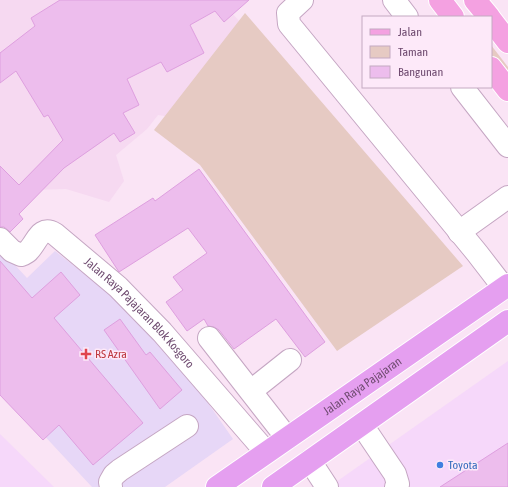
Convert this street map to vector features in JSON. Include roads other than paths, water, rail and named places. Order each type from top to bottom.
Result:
[{"type":"highway","name":"Jalan Raya Pajajaran","points":[[217,487],[506,287]]},
{"type":"highway","points":[[272,487],[506,326]]},
{"type":"main road","points":[[440,0],[452,16]]},
{"type":"main road","points":[[475,0],[487,16]]},
{"type":"main road","points":[[492,21],[508,42]]},
{"type":"main road","points":[[492,69],[508,90]]},
{"type":"street","points":[[302,0],[288,13],[290,24],[459,232],[506,287]]},
{"type":"street","points":[[394,0],[406,16]]},
{"type":"street","points":[[463,88],[508,146]]},
{"type":"street","points":[[459,232],[508,197]]},
{"type":"street","name":"Jalan Raya Pajajaran Blok Kosgoro","points":[[0,239],[12,251],[21,255],[29,251],[45,231],[50,231],[55,234],[118,287],[162,332],[266,452]]},
{"type":"street","points":[[210,338],[286,438]]},
{"type":"street","points":[[251,391],[290,360]]},
{"type":"street","points":[[362,425],[395,474],[398,484],[396,487]]},
{"type":"street","points":[[111,487],[110,482],[114,475],[120,470],[186,426]]},
{"type":"street","points":[[310,461],[327,487]]},
{"type":"place","name":"RS Azra","points":[[86,354]]},
{"type":"place","name":"Toyota","points":[[440,465]]}]
